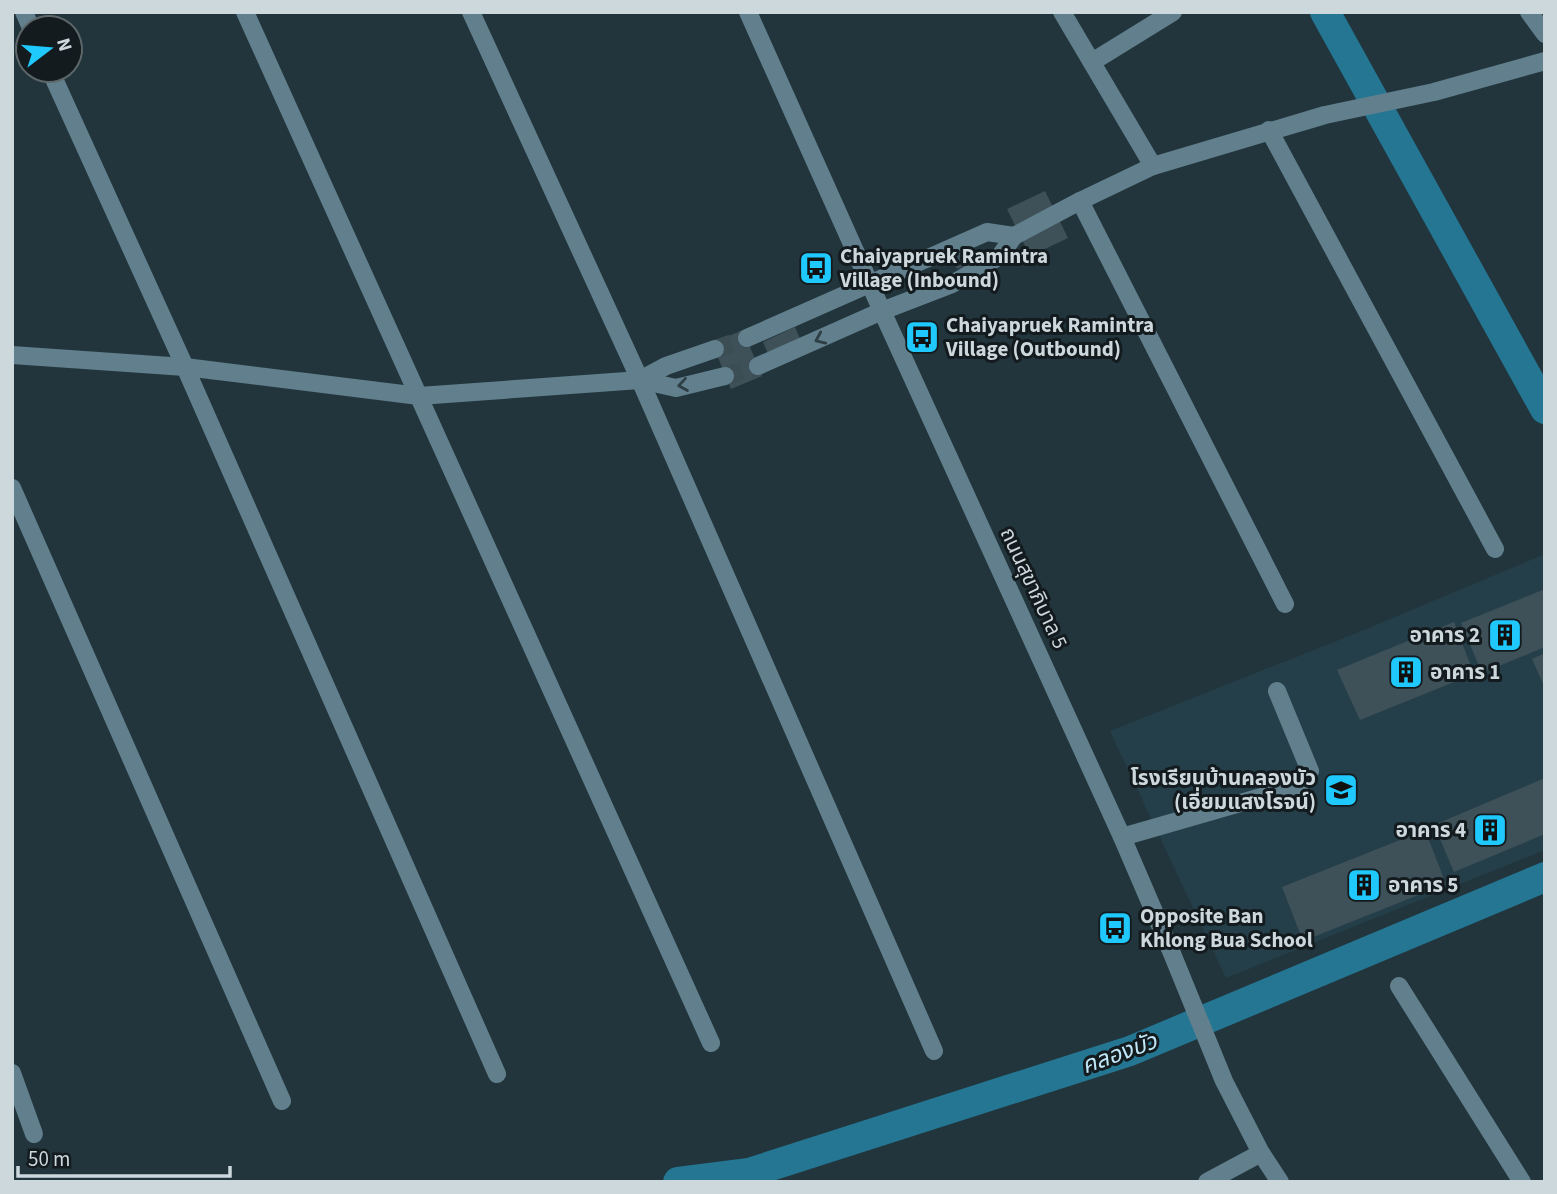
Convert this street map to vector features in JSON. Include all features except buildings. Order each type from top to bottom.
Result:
[{"type":"street","points":[[245,12],[711,1043]]},
{"type":"street","points":[[471,12],[640,380],[934,1051]]},
{"type":"street","name":"ถนนสุขาภิบาล 5","points":[[748,12],[881,311],[1122,837],[1224,1081],[1261,1153],[1280,1182]]},
{"type":"street","points":[[1062,12],[1153,166]]},
{"type":"street","points":[[1091,62],[1173,12]]},
{"type":"street","points":[[1529,12],[1545,34]]},
{"type":"street","points":[[758,366],[881,311],[952,284],[1000,256],[1014,236],[1153,166],[1325,115],[1434,92],[1545,61]]},
{"type":"street","points":[[56,84],[185,367],[497,1074]]},
{"type":"street","points":[[1269,130],[1495,549]]},
{"type":"street","points":[[1080,201],[1285,604]]},
{"type":"street","points":[[747,338],[987,232],[1014,236]]},
{"type":"street","points":[[640,380],[666,366],[715,349]]},
{"type":"street","points":[[12,355],[185,367],[419,396],[640,380],[676,388],[725,376]]},
{"type":"street","points":[[12,488],[282,1101]]},
{"type":"street","points":[[1122,837],[1299,786],[1310,771],[1277,691]]},
{"type":"street","points":[[1399,986],[1522,1182]]},
{"type":"street","points":[[12,1073],[34,1134]]},
{"type":"street","points":[[1207,1182],[1261,1153]]},
{"type":"shaded area","name":"โรงเรียนบ้านคลองบัว (เอี่ยมแสงโรจน์)","points":[[1545,554],[1545,850],[1226,978],[1110,731],[1364,630]]},
{"type":"waterway","points":[[1325,12],[1545,409]]},
{"type":"waterway","name":"คลองบัว","points":[[678,1182],[749,1173],[1130,1051],[1545,877]]},
{"type":"tunnel","points":[[715,349],[747,338]]},
{"type":"tunnel","points":[[725,376],[758,366]]},
{"type":"place","name":"Chaiyapruek Ramintra Village (Inbound)","points":[[816,268]]},
{"type":"place","name":"Chaiyapruek Ramintra Village (Outbound)","points":[[922,337]]},
{"type":"place","name":"อาคาร 2","points":[[1505,635]]},
{"type":"place","name":"อาคาร 1","points":[[1406,672]]},
{"type":"place","name":"โรงเรียนบ้านคลองบัว (เอี่ยมแสงโรจน์)","points":[[1341,790]]},
{"type":"place","name":"อาคาร 4","points":[[1490,830]]},
{"type":"place","name":"อาคาร 5","points":[[1364,885]]},
{"type":"place","name":"Opposite Ban Khlong Bua School","points":[[1115,928]]}]
